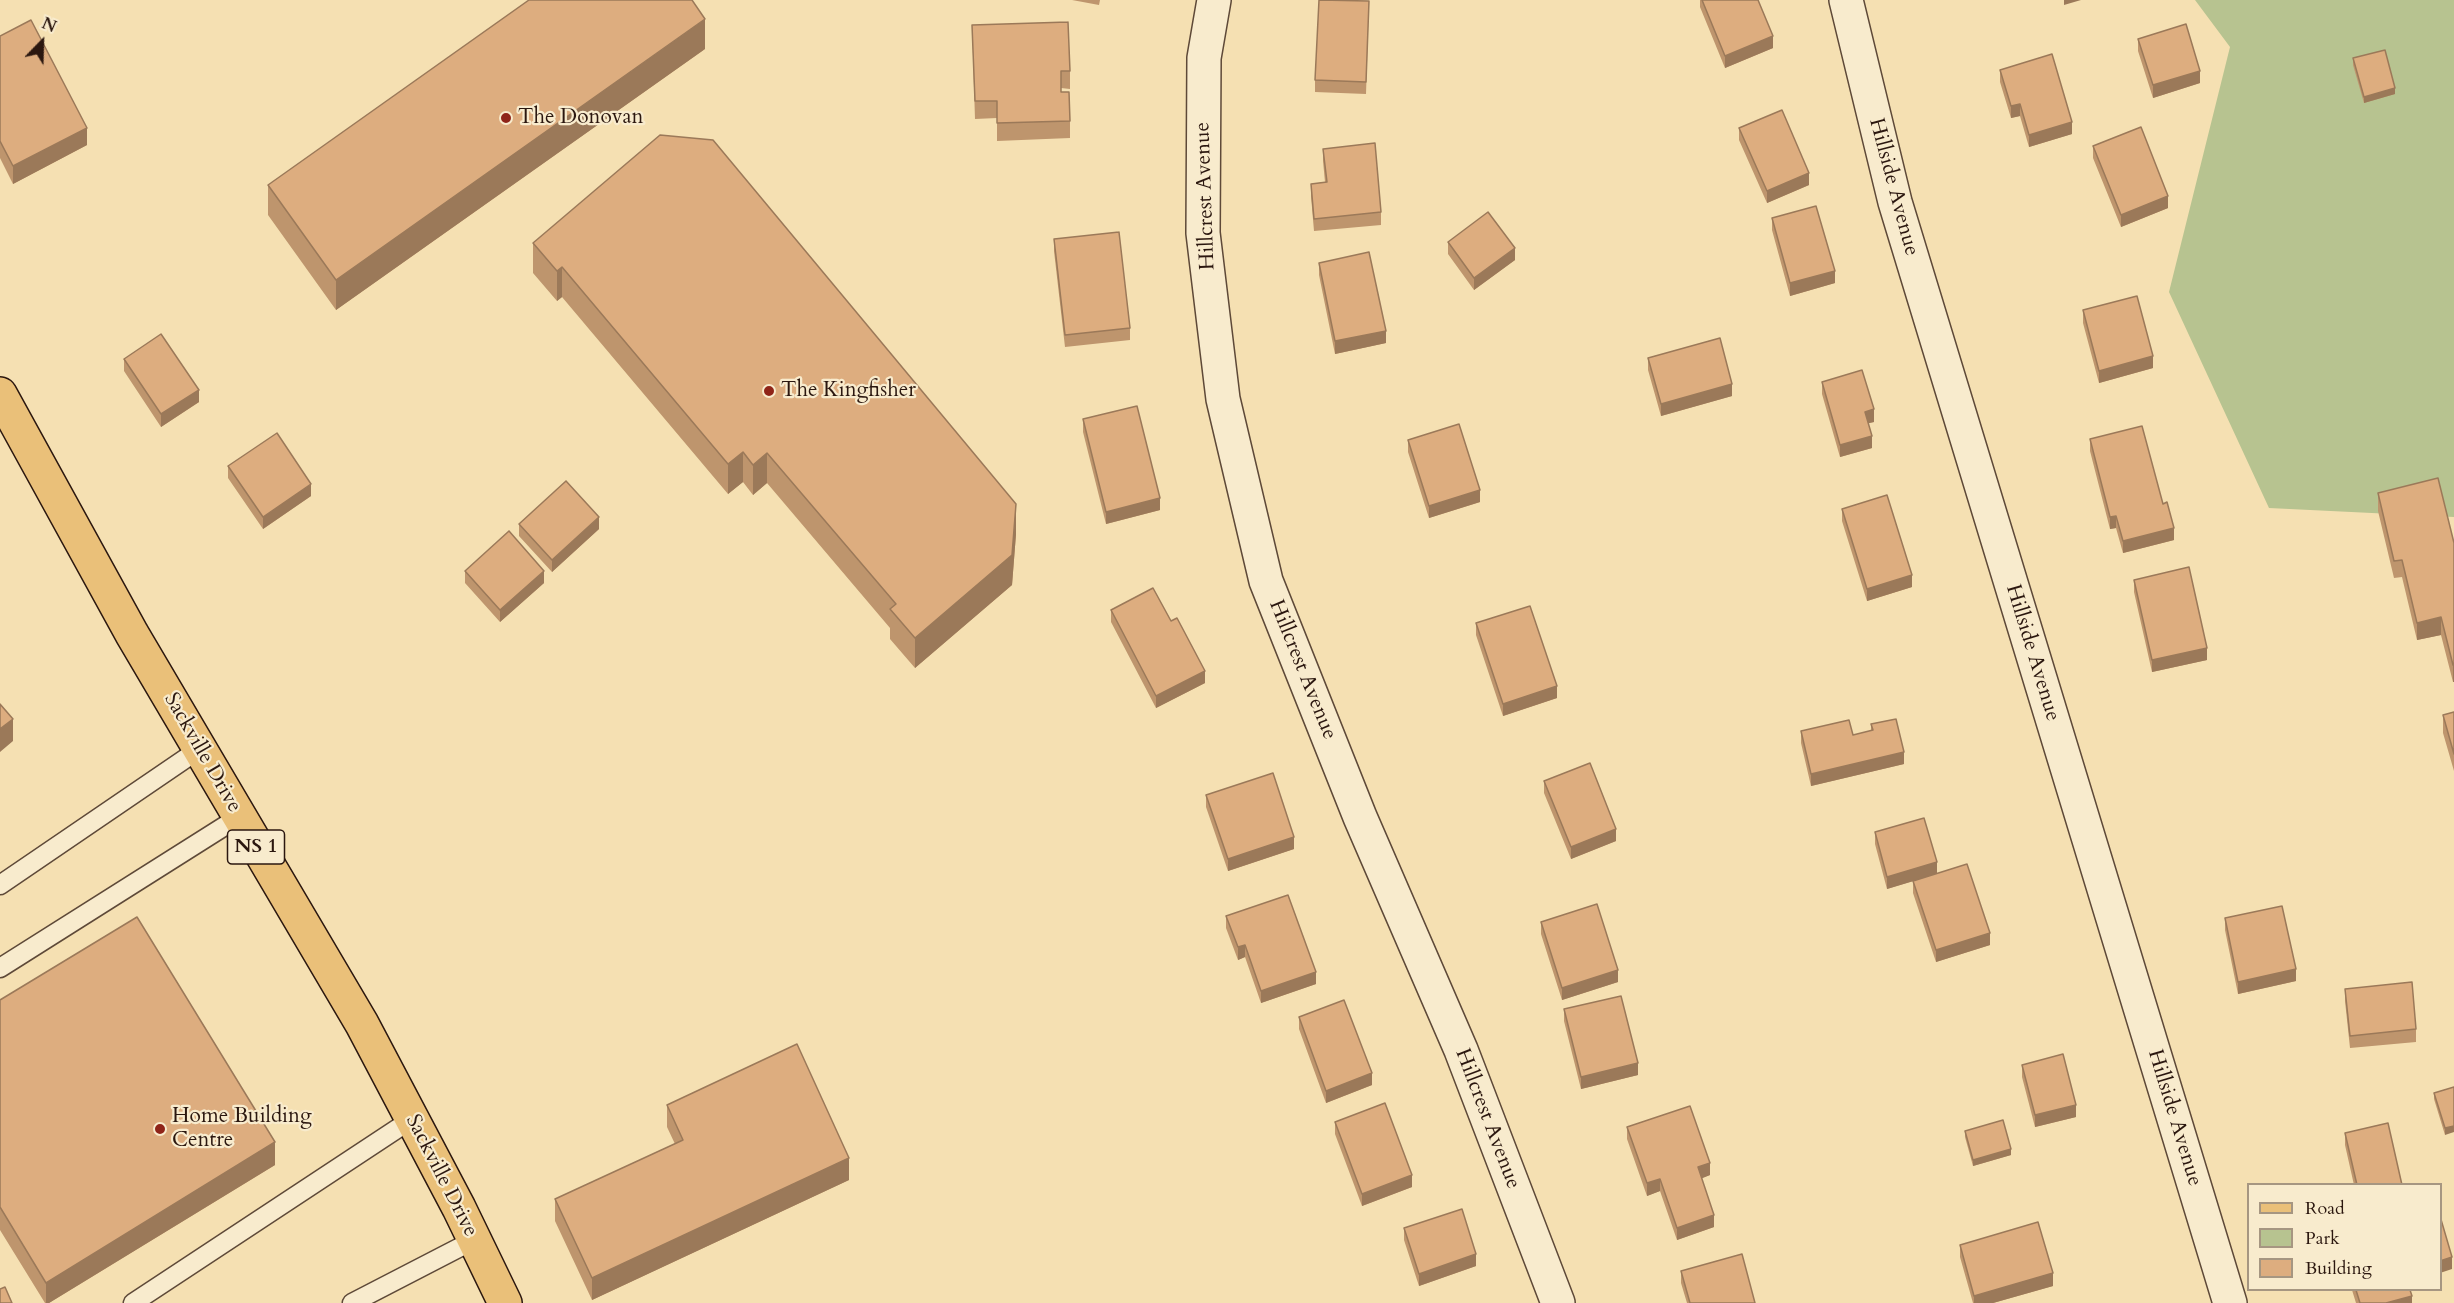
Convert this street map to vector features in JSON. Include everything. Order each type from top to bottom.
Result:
[{"type":"main road","name":"Sackville Drive","points":[[0,394],[132,634],[362,1024],[505,1303]]},
{"type":"street","name":"Hillcrest Avenue","points":[[1214,0],[1204,58],[1203,233],[1223,399],[1266,581],[1360,817],[1461,1050],[1558,1303]]},
{"type":"street","name":"Hillside Avenue","points":[[1846,0],[1895,202],[2230,1303]]},
{"type":"lane","points":[[0,885],[201,748]]},
{"type":"lane","points":[[0,968],[239,817]]},
{"type":"lane","points":[[133,1303],[412,1119]]},
{"type":"lane","points":[[352,1303],[474,1240]]},
{"type":"green space","points":[[2195,0],[2454,0],[2454,517],[2269,508],[2169,292],[2230,47]]},
{"type":"building","name":"The Donovan","points":[[529,0],[692,0],[705,19],[336,280],[268,185]]},
{"type":"building","points":[[1319,0],[1369,1],[1366,82],[1315,80]]},
{"type":"building","points":[[1702,0],[1758,0],[1773,36],[1725,56]]},
{"type":"building","points":[[31,20],[87,128],[13,166],[0,141],[0,36]]},
{"type":"building","points":[[1068,22],[1070,71],[1061,71],[1061,92],[1069,92],[1070,121],[997,123],[997,101],[975,101],[972,25]]},
{"type":"building","points":[[2186,24],[2200,71],[2153,85],[2138,39]]},
{"type":"building","points":[[2385,50],[2395,88],[2364,97],[2353,58]]},
{"type":"building","points":[[2052,54],[2072,122],[2029,135],[2020,104],[2011,106],[2000,70]]},
{"type":"building","points":[[1782,110],[1809,173],[1767,191],[1739,128]]},
{"type":"building","points":[[2141,127],[2168,196],[2121,215],[2093,146]]},
{"type":"building","name":"The Kingfisher","points":[[660,135],[713,140],[1016,504],[1012,555],[915,638],[890,609],[896,604],[767,453],[753,465],[743,452],[728,464],[562,267],[557,271],[533,243]]},
{"type":"building","points":[[1375,143],[1381,212],[1314,219],[1311,184],[1327,182],[1323,149]]},
{"type":"building","points":[[1816,206],[1835,271],[1790,283],[1772,218]]},
{"type":"building","points":[[1488,212],[1515,248],[1474,278],[1448,242]]},
{"type":"building","points":[[1119,232],[1130,328],[1065,335],[1054,239]]},
{"type":"building","points":[[1369,252],[1386,331],[1335,341],[1319,263]]},
{"type":"building","points":[[2137,296],[2153,356],[2099,371],[2083,310]]},
{"type":"building","points":[[161,334],[199,390],[161,414],[124,359]]},
{"type":"building","points":[[1720,338],[1732,384],[1661,404],[1648,358]]},
{"type":"building","points":[[1862,370],[1874,409],[1865,412],[1872,436],[1840,445],[1822,382]]},
{"type":"building","points":[[1137,406],[1160,498],[1106,512],[1083,419]]},
{"type":"building","points":[[1459,424],[1480,490],[1429,506],[1408,440]]},
{"type":"building","points":[[2142,426],[2163,504],[2167,502],[2174,528],[2123,541],[2116,516],[2110,517],[2090,439]]},
{"type":"building","points":[[277,433],[311,484],[263,517],[228,466]]},
{"type":"building","points":[[2438,478],[2454,543],[2454,665],[2441,617],[2417,623],[2402,560],[2394,561],[2378,493]]},
{"type":"building","points":[[566,481],[599,517],[552,560],[519,524]]},
{"type":"building","points":[[1887,495],[1912,575],[1867,589],[1842,509]]},
{"type":"building","points":[[509,531],[544,571],[500,610],[465,571]]},
{"type":"building","points":[[2189,567],[2207,648],[2152,660],[2134,580]]},
{"type":"building","points":[[1153,588],[1171,621],[1177,618],[1205,671],[1156,696],[1111,610]]},
{"type":"building","points":[[1530,606],[1557,686],[1503,704],[1476,623]]},
{"type":"building","points":[[0,704],[13,719],[0,729]]},
{"type":"building","points":[[2454,712],[2454,754],[2443,715]]},
{"type":"building","points":[[1896,719],[1904,752],[1811,774],[1801,731],[1849,720],[1853,735],[1873,730],[1871,724]]},
{"type":"building","points":[[1590,763],[1616,829],[1571,847],[1544,781]]},
{"type":"building","points":[[1273,773],[1294,837],[1228,859],[1206,795]]},
{"type":"building","points":[[1924,818],[1937,862],[1887,877],[1875,832]]},
{"type":"building","points":[[1967,864],[1990,933],[1936,950],[1913,881]]},
{"type":"building","points":[[1288,895],[1316,972],[1261,991],[1245,945],[1238,947],[1226,916]]},
{"type":"building","points":[[1597,904],[1618,970],[1562,988],[1541,922]]},
{"type":"building","points":[[2282,906],[2296,969],[2238,982],[2225,918]]},
{"type":"building","points":[[137,917],[275,1142],[46,1283],[0,1207],[0,1000]]},
{"type":"building","points":[[2412,982],[2416,1029],[2350,1036],[2345,989]]},
{"type":"building","points":[[1621,996],[1638,1063],[1581,1077],[1564,1009]]},
{"type":"building","points":[[1344,1000],[1372,1073],[1326,1091],[1299,1017]]},
{"type":"building","points":[[797,1044],[849,1158],[592,1278],[555,1199],[683,1140],[667,1105]]},
{"type":"building","points":[[2063,1054],[2076,1105],[2035,1115],[2022,1065]]},
{"type":"building","points":[[2454,1087],[2454,1126],[2445,1128],[2434,1093]]},
{"type":"building","points":[[1385,1103],[1412,1175],[1362,1194],[1335,1122]]},
{"type":"building","points":[[1690,1106],[1710,1163],[1698,1167],[1714,1215],[1677,1228],[1660,1179],[1647,1183],[1627,1127]]},
{"type":"building","points":[[2003,1120],[2011,1149],[1973,1160],[1965,1131]]},
{"type":"building","points":[[2388,1123],[2402,1183],[2357,1183],[2345,1133]]},
{"type":"building","points":[[1462,1209],[1476,1254],[1419,1274],[1404,1228]]},
{"type":"building","points":[[2038,1222],[2053,1273],[1974,1296],[1960,1245]]},
{"type":"building","points":[[2442,1223],[2452,1257],[2442,1260]]},
{"type":"building","points":[[1742,1254],[1755,1303],[1690,1303],[1681,1271]]},
{"type":"building","points":[[5,1287],[12,1303],[0,1303],[0,1289]]},
{"type":"building","points":[[2356,1291],[2410,1291],[2412,1296],[2386,1303],[2360,1303]]},
{"type":"place","name":"The Donovan","points":[[506,118]]},
{"type":"place","name":"The Kingfisher","points":[[769,391]]},
{"type":"place","name":"Home Building Centre","points":[[160,1129]]}]
